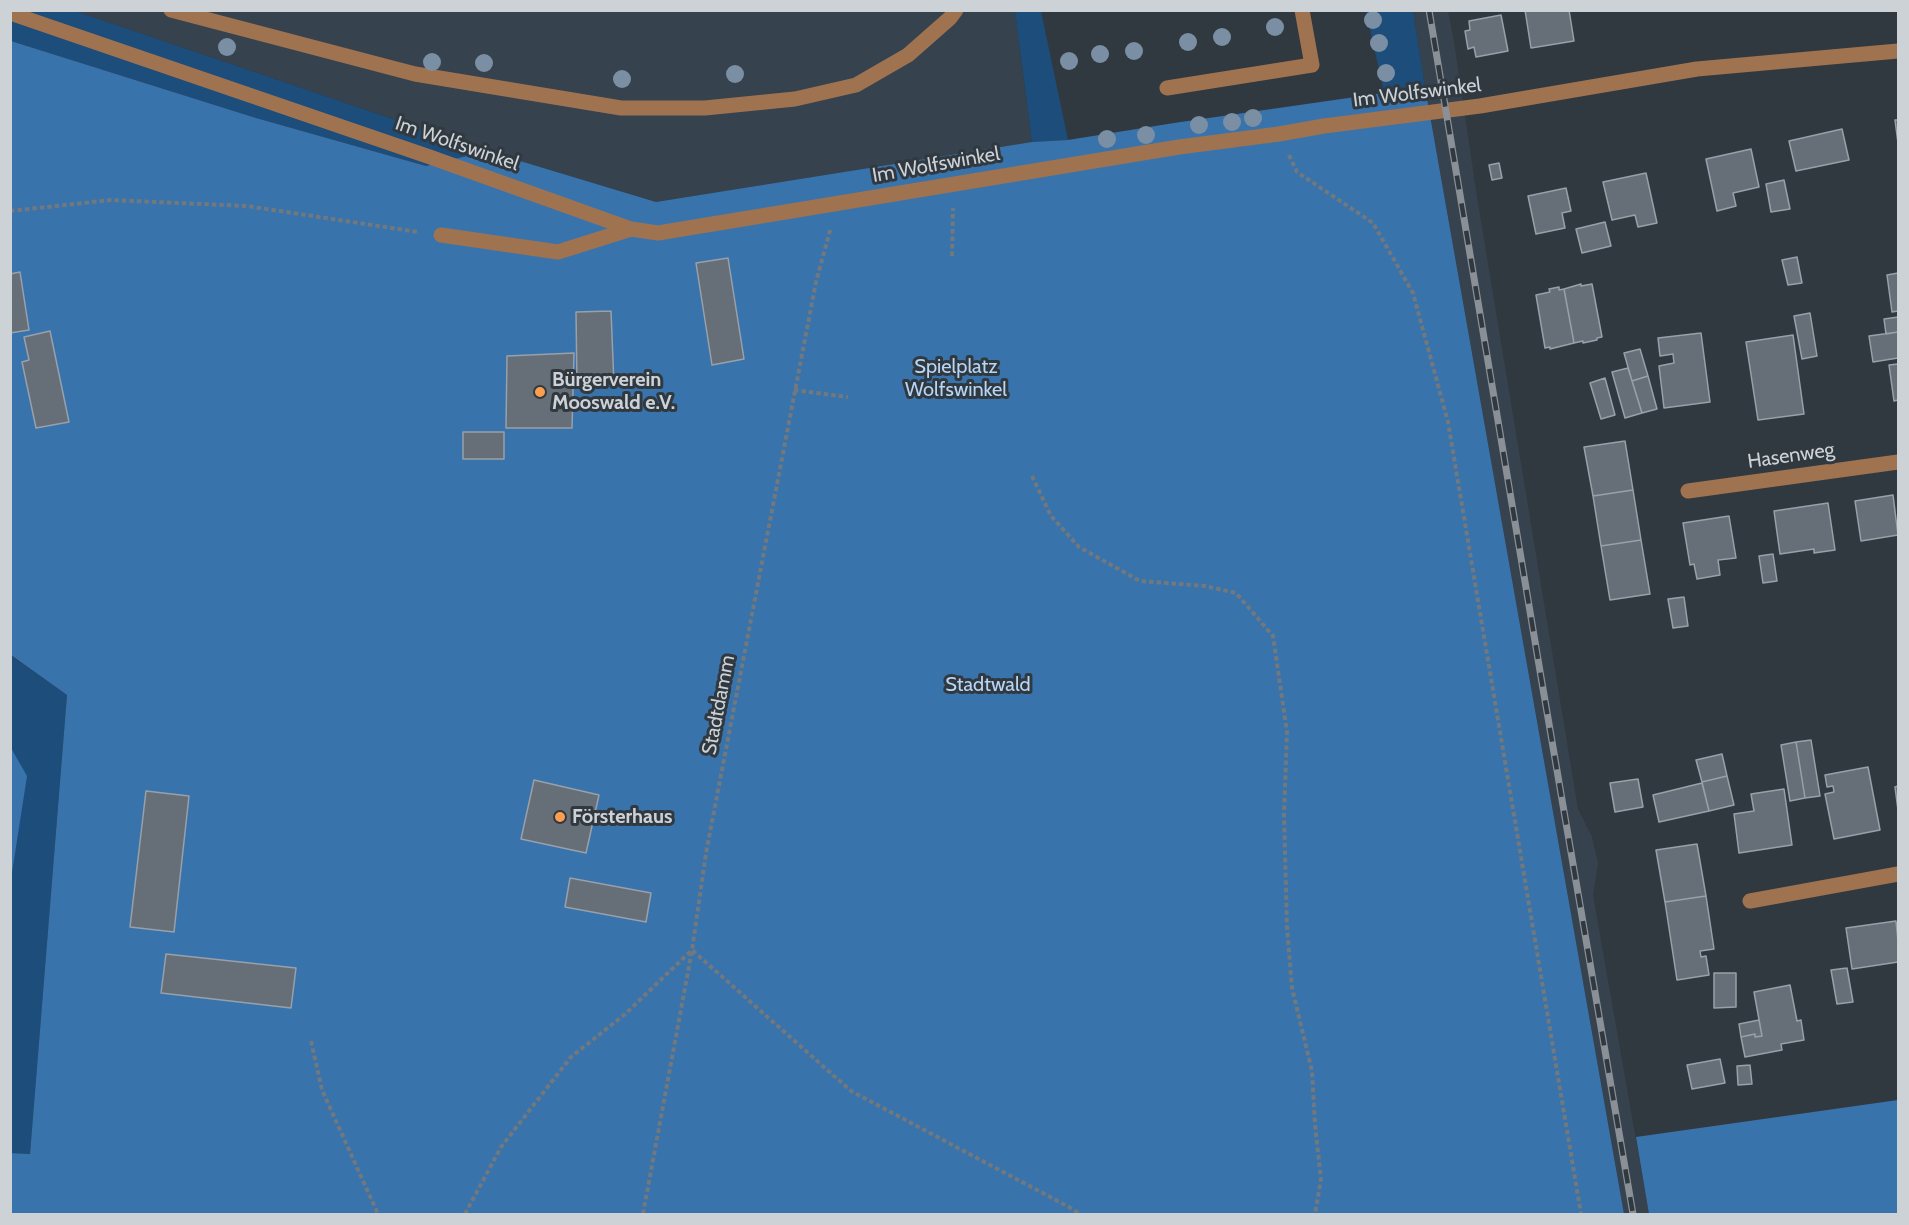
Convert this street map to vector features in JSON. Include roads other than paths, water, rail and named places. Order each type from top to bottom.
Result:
[{"type":"street","points":[[171,10],[416,74],[621,108],[705,108],[795,99],[856,85],[908,55],[956,10]]},
{"type":"street","points":[[1167,88],[1312,64],[1302,10]]},
{"type":"street","name":"Im Wolfswinkel","points":[[10,13],[451,164],[631,230],[658,233],[1179,147],[1480,106],[1696,69],[1899,51]]},
{"type":"street","points":[[441,235],[558,252],[631,230]]},
{"type":"street","name":"Hasenweg","points":[[1688,491],[1899,462]]},
{"type":"street","points":[[1750,901],[1899,873]]},
{"type":"railway","points":[[1429,10],[1633,1214]]},
{"type":"place","name":"Bürgerverein Mooswald e.V.","points":[[540,392]]},
{"type":"place","name":"Försterhaus","points":[[560,817]]},
{"type":"park label","name":"Spielplatz Wolfswinkel","points":[[956,378]]},
{"type":"park label","name":"Stadtwald","points":[[988,685]]}]
